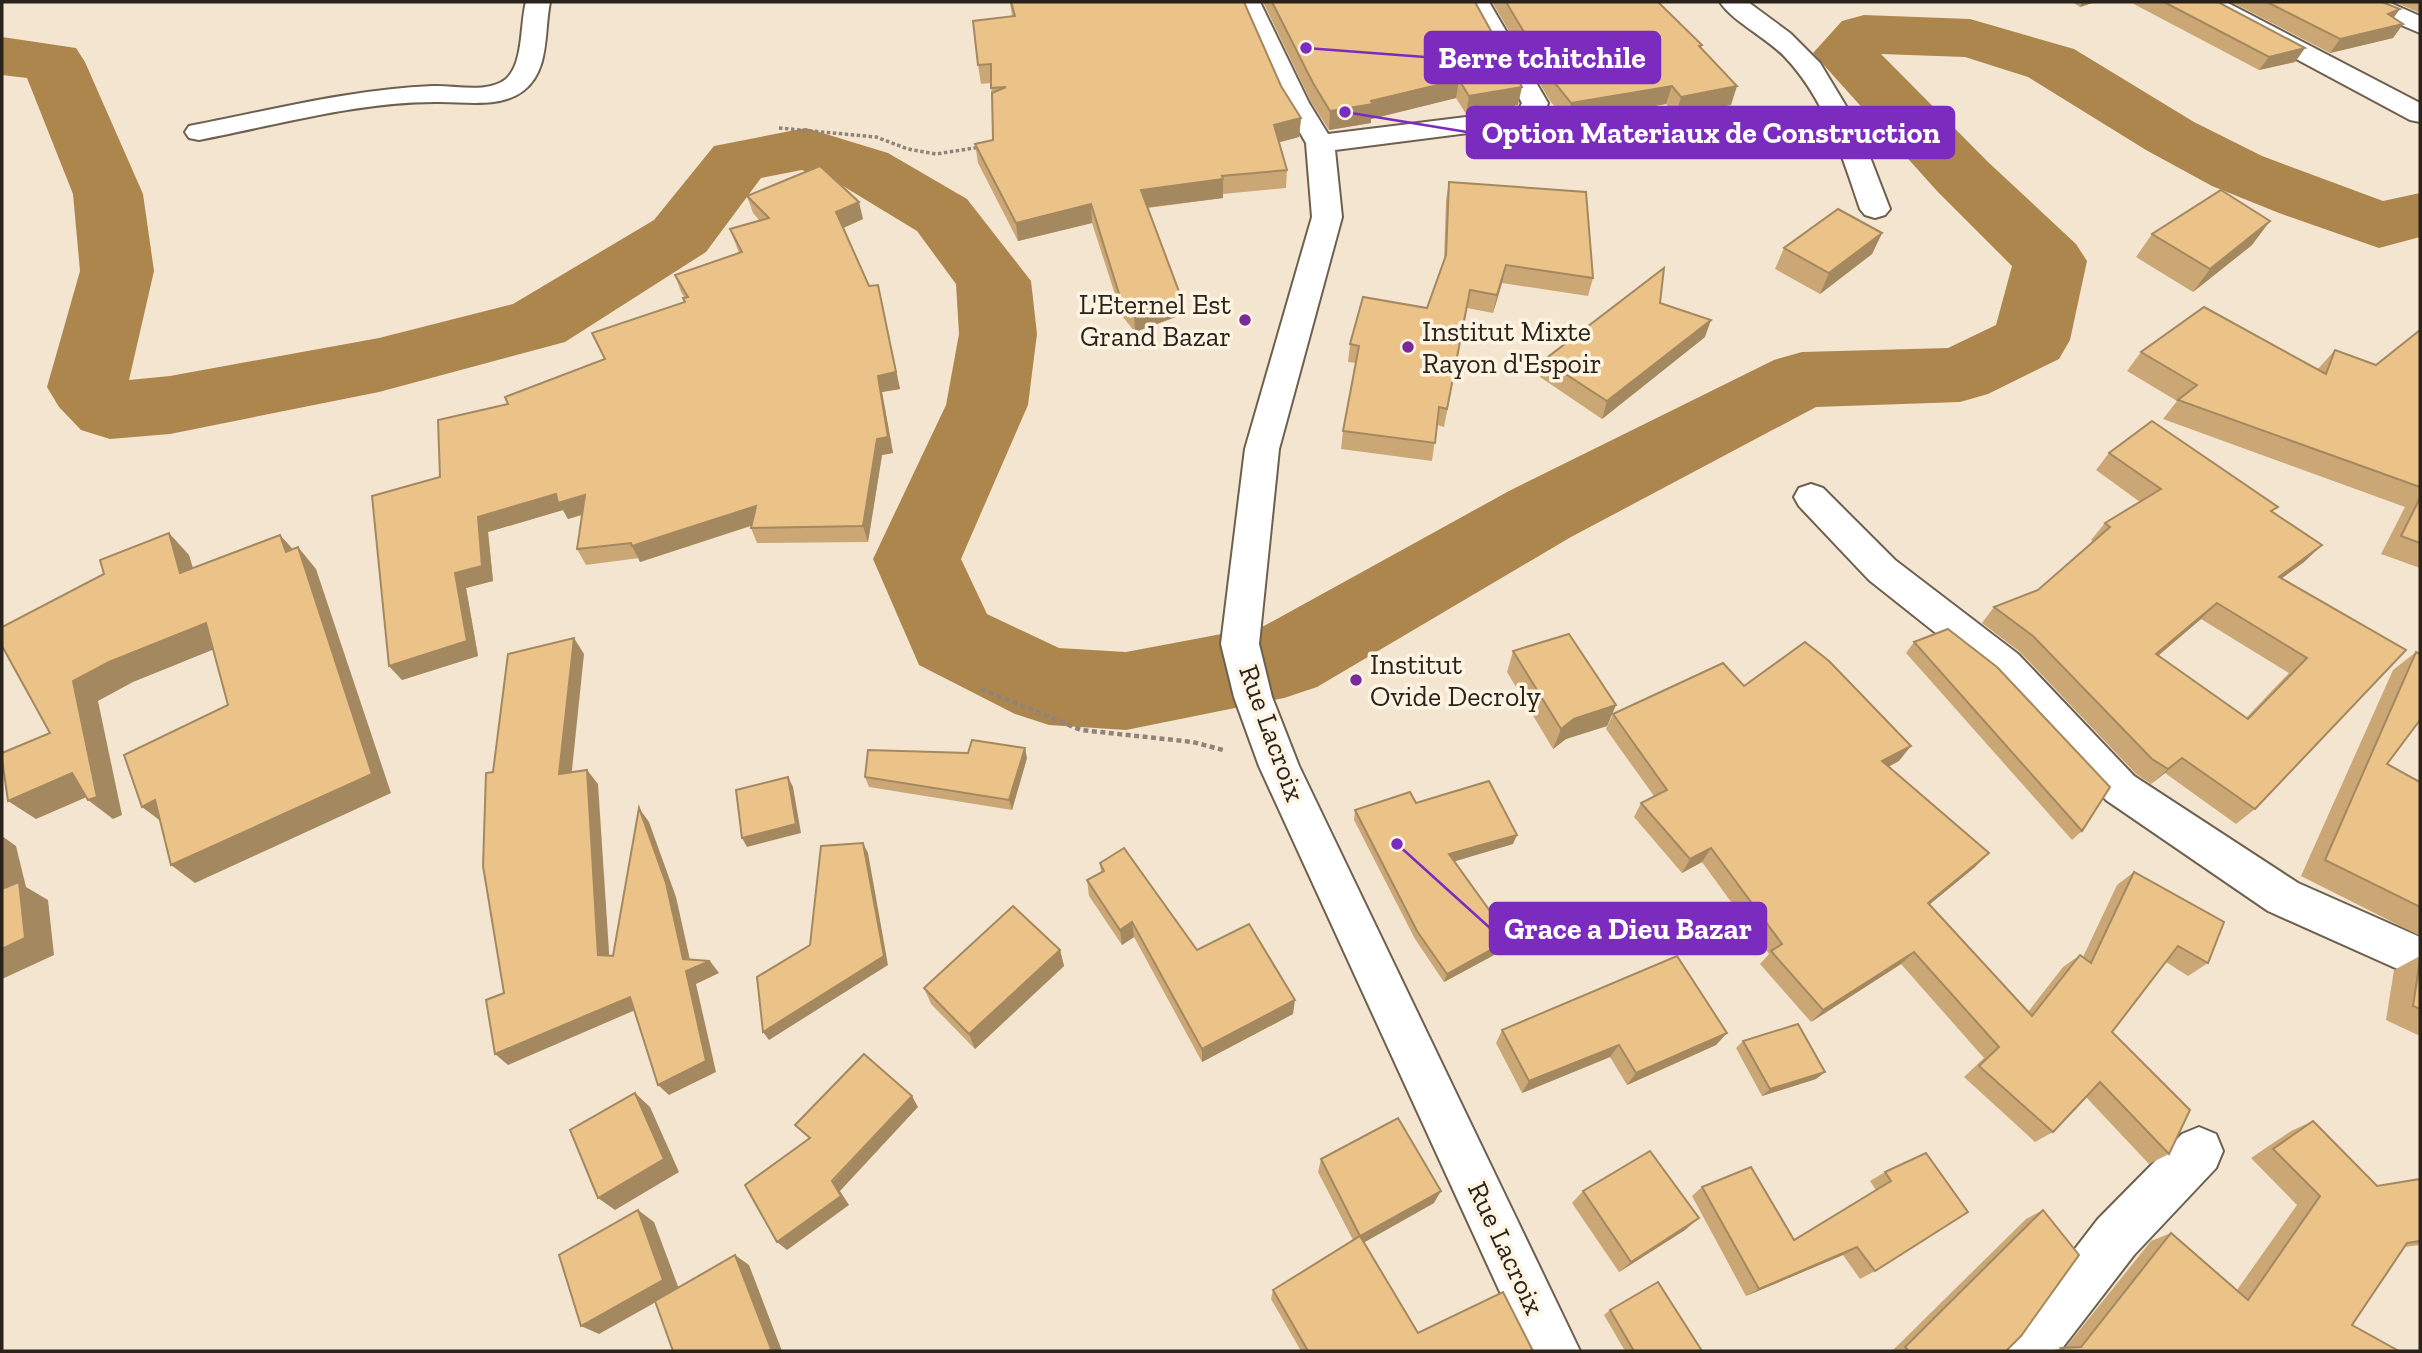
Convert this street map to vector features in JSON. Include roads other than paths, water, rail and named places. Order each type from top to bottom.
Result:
[{"type":"street","points":[[199,132],[354,102],[394,97],[490,93],[510,88],[521,79],[527,64],[538,2]]},
{"type":"street","name":"Rue Lacroix","points":[[1248,2],[1296,103],[1320,143],[1327,217],[1262,449],[1240,644],[1253,697],[1279,766],[1553,1351]]},
{"type":"street","points":[[1320,143],[1523,118],[1533,111],[1535,103],[1477,2]]},
{"type":"street","points":[[1732,2],[1795,51],[1819,79],[1843,120],[1875,209]]},
{"type":"street","points":[[2207,2],[2420,114]]},
{"type":"street","points":[[2368,2],[2420,25]]},
{"type":"street","points":[[1811,497],[1882,570],[2004,665],[2120,788],[2283,897],[2420,958]]},
{"type":"street","points":[[2028,1351],[2116,1237],[2199,1151]]},
{"type":"waterway","points":[[2,56],[53,62],[108,194],[117,271],[87,387],[110,410],[170,405],[379,365],[538,324],[680,236],[738,161],[806,149],[863,168],[942,215],[993,281],[998,334],[987,405],[917,559],[952,639],[1049,686],[1126,691],[1284,660],[1540,514],[1802,380],[1960,375],[2031,340],[2050,261],[1962,176],[1845,53],[1864,34],[1970,38],[2051,63],[2170,136],[2237,171],[2379,225],[2420,215]]},
{"type":"place","name":"Berre tchitchile","points":[[1306,48]]},
{"type":"place","name":"Option Materiaux de Construction","points":[[1345,112]]},
{"type":"place","name":"L'Eternel Est Grand Bazar","points":[[1245,320]]},
{"type":"place","name":"Institut Mixte Rayon d'Espoir","points":[[1408,347]]},
{"type":"place","name":"Institut Ovide Decroly","points":[[1356,680]]},
{"type":"place","name":"Grace a Dieu Bazar","points":[[1397,844]]}]
